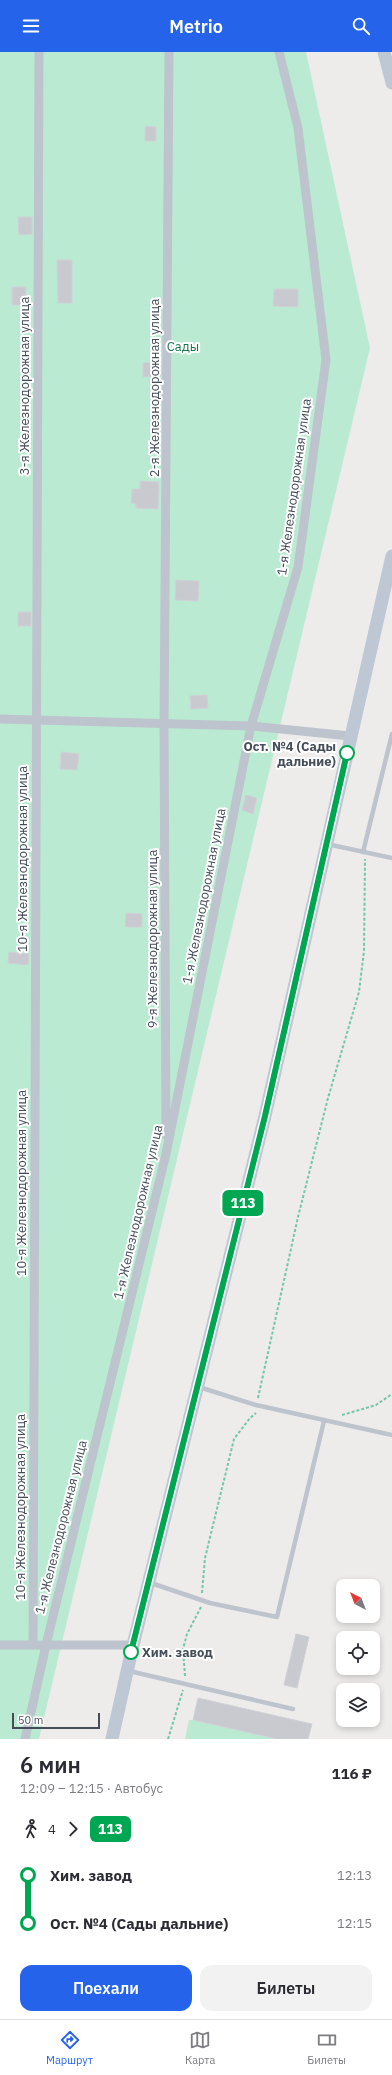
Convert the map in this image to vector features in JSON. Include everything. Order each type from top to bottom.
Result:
[{"type":"street","name":"3-я Железнодорожная улица","points":[[35,720],[39,52]]},
{"type":"street","name":"2-я Железнодорожная улица","points":[[164,724],[169,52]]},
{"type":"street","name":"1-я Железнодорожная улица","points":[[25,1739],[46,1645],[166,1154],[251,726],[298,567],[326,360],[298,128],[279,52]]},
{"type":"street","points":[[384,52],[392,83]]},
{"type":"street","points":[[112,1739],[148,1582],[265,1116],[325,844],[392,556]]},
{"type":"street","points":[[0,719],[251,726],[350,736]]},
{"type":"street","name":"10-я Железнодорожная улица","points":[[33,1645],[35,720]]},
{"type":"street","name":"9-я Железнодорожная улица","points":[[164,724],[166,1154]]},
{"type":"street","points":[[0,1645],[133,1645]]},
{"type":"lane","points":[[364,852],[392,734]]},
{"type":"lane","points":[[325,844],[392,858]]},
{"type":"lane","points":[[198,1386],[256,1405],[392,1435]]},
{"type":"lane","points":[[148,1582],[202,1600],[277,1617],[324,1421]]},
{"type":"lane","points":[[127,1670],[293,1709]]},
{"type":"path","points":[[256,1405],[298,1217],[328,1098],[359,992],[364,951],[366,902],[366,866],[364,852]]},
{"type":"path","points":[[324,1421],[376,1405],[392,1394]]},
{"type":"path","points":[[168,1739],[185,1683],[183,1648],[187,1634],[201,1610],[205,1558],[234,1439],[250,1418],[264,1407]]},
{"type":"green space","name":"Сады","points":[[0,52],[306,52],[370,348],[39,1739],[0,1739]]},
{"type":"green space","points":[[189,1720],[193,1720],[276,1739],[185,1739]]},
{"type":"building","points":[[145,126],[156,127],[156,141],[145,141]]},
{"type":"building","points":[[18,217],[32,217],[32,234],[19,235]]},
{"type":"building","points":[[57,260],[72,260],[72,303],[58,303]]},
{"type":"building","points":[[12,287],[26,287],[26,305],[12,305]]},
{"type":"building","points":[[274,289],[298,289],[298,307],[273,306]]},
{"type":"building","points":[[161,362],[161,376],[143,377],[143,363]]},
{"type":"building","points":[[140,481],[159,482],[158,509],[136,508],[136,504],[131,503],[132,489],[140,489]]},
{"type":"building","points":[[176,580],[199,581],[198,601],[175,600]]},
{"type":"building","points":[[18,612],[31,612],[31,626],[18,626]]},
{"type":"building","points":[[207,695],[208,708],[191,709],[190,696]]},
{"type":"building","points":[[61,752],[79,754],[77,770],[60,769]]},
{"type":"building","points":[[246,795],[257,798],[253,814],[242,810]]},
{"type":"building","points":[[126,913],[142,914],[142,927],[125,927]]},
{"type":"building","points":[[9,952],[29,954],[28,965],[8,963]]},
{"type":"building","points":[[296,1634],[309,1637],[297,1688],[284,1685]]},
{"type":"building","points":[[198,1698],[312,1724],[308,1739],[277,1739],[193,1720]]},
{"type":"bus line","name":"113","points":[[131,1652],[265,1116],[325,844],[347,753]]},
{"type":"place","name":"Ост. №4 (Сады дальние)","points":[[347,753]]},
{"type":"place","name":"Хим. завод","points":[[131,1652]]}]
